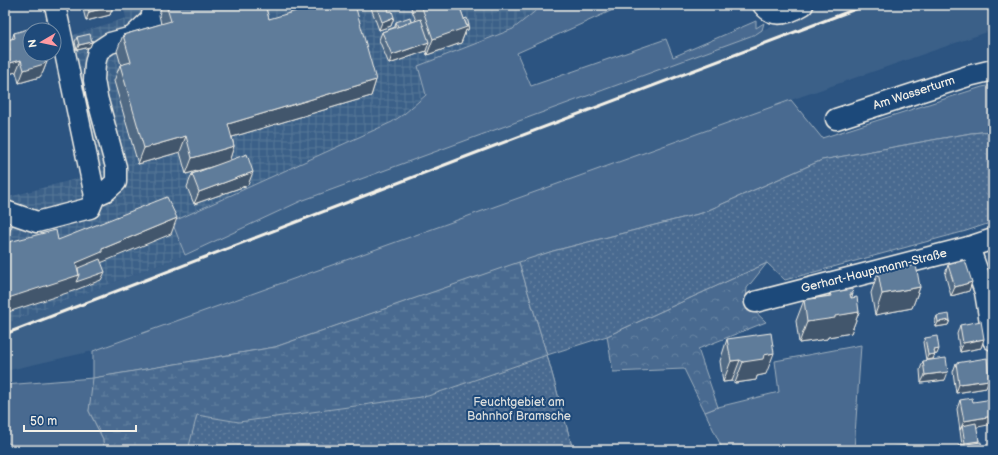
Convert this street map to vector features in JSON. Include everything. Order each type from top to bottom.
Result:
[{"type":"street","points":[[5,211],[38,222],[90,208],[95,196],[55,5]]},
{"type":"street","points":[[95,196],[116,182],[116,167],[97,97],[94,80],[98,51],[110,43],[132,37],[150,19],[154,5]]},
{"type":"street","points":[[763,5],[767,10],[777,14],[790,12],[803,5]]},
{"type":"street","name":"Am Wasserturm","points":[[836,119],[968,76],[993,70]]},
{"type":"street","name":"Gerhart-Hauptmann-Straße","points":[[755,302],[969,247],[993,239]]},
{"type":"street","points":[[969,247],[985,292],[993,340]]},
{"type":"shaded area","points":[[123,5],[259,5],[260,8],[270,5],[543,5],[513,29],[418,66],[426,95],[392,122],[172,222],[185,255],[5,324],[5,198],[83,177],[58,62],[62,62],[62,38],[126,18]]},
{"type":"shaded area","points":[[831,5],[993,5],[993,30],[791,100],[93,351],[5,371],[5,324],[185,255],[301,201]]},
{"type":"green space","points":[[543,5],[616,5],[615,9],[517,53],[531,86],[666,39],[673,57],[756,21],[756,28],[764,23],[762,30],[756,34],[301,201],[185,255],[172,222],[392,122],[426,95],[418,66],[513,29]]},
{"type":"green space","points":[[993,85],[993,131],[971,133],[822,160],[702,213],[553,251],[275,347],[94,378],[89,411],[103,439],[104,450],[21,450],[5,441],[5,385],[93,378],[93,351],[791,100],[822,138],[982,87]]},
{"type":"green space","points":[[993,131],[993,222],[966,231],[785,280],[767,263],[607,336],[547,355],[519,262],[553,251],[702,213],[822,160],[971,133]]},
{"type":"green space","points":[[519,262],[547,355],[573,450],[104,450],[103,439],[89,411],[93,378],[275,347]]},
{"type":"green space","points":[[767,263],[747,288],[746,303],[766,322],[698,349],[718,407],[705,412],[684,369],[613,372],[607,336]]},
{"type":"green space","points":[[861,345],[854,450],[723,450],[705,412],[718,407],[779,392],[775,361]]},
{"type":"green space","name":"Feuchtgebiet am Bahnhof Bramsche","points":[[547,355],[573,450],[188,450],[197,415],[239,422],[428,396]]},
{"type":"green space","points":[[908,445],[907,450],[877,450]]},
{"type":"building","points":[[88,5],[113,5],[113,6],[89,12]]},
{"type":"building","points":[[166,5],[265,5],[269,19],[317,5],[355,5],[376,80],[228,124],[234,146],[192,158],[186,136],[144,148],[120,65],[131,62],[123,35],[171,21]]},
{"type":"building","points":[[376,5],[387,5],[389,12],[392,11],[394,17],[382,22]]},
{"type":"building","points":[[421,5],[459,5],[467,27],[433,39]]},
{"type":"building","points":[[410,17],[411,22],[398,27],[396,22]]},
{"type":"building","points":[[467,18],[469,25],[467,26],[464,19]]},
{"type":"building","points":[[421,19],[429,42],[392,55],[382,32]]},
{"type":"building","points":[[22,31],[22,62],[46,62],[44,64],[24,70],[21,60],[10,63],[6,51],[10,50],[7,40],[15,38],[14,33]]},
{"type":"building","points":[[90,34],[92,42],[79,45],[77,37]]},
{"type":"building","points":[[247,154],[253,172],[199,192],[192,174]]},
{"type":"building","points":[[167,197],[177,218],[102,249],[102,252],[76,263],[79,275],[5,299],[5,243],[56,230],[58,240]]},
{"type":"building","points":[[9,222],[12,226],[11,228],[5,230],[5,223]]},
{"type":"building","points":[[100,259],[105,272],[76,282],[79,275],[78,268]]},
{"type":"building","points":[[965,260],[972,282],[955,287],[948,265]]},
{"type":"building","points":[[916,265],[920,287],[882,294],[878,272]]},
{"type":"building","points":[[852,289],[853,294],[850,294],[851,298],[857,297],[859,312],[835,316],[835,318],[807,322],[804,300],[831,296],[830,293]]},
{"type":"building","points":[[949,314],[950,320],[938,322],[937,316]]},
{"type":"building","points":[[981,321],[984,339],[963,343],[960,325]]},
{"type":"building","points":[[771,333],[774,353],[764,355],[763,359],[743,362],[740,360],[731,361],[727,339]]},
{"type":"building","points":[[937,336],[939,349],[934,350],[935,354],[928,355],[925,338]]},
{"type":"building","points":[[946,358],[948,372],[925,375],[923,361]]},
{"type":"building","points":[[987,358],[989,380],[959,384],[956,363]]},
{"type":"building","points":[[972,398],[973,402],[993,399],[993,416],[964,421],[960,400]]},
{"type":"building","points":[[976,423],[979,441],[965,443],[962,426]]},
{"type":"building","points":[[981,442],[982,450],[959,450],[959,445]]},
{"type":"railway","points":[[5,334],[866,5]]}]
